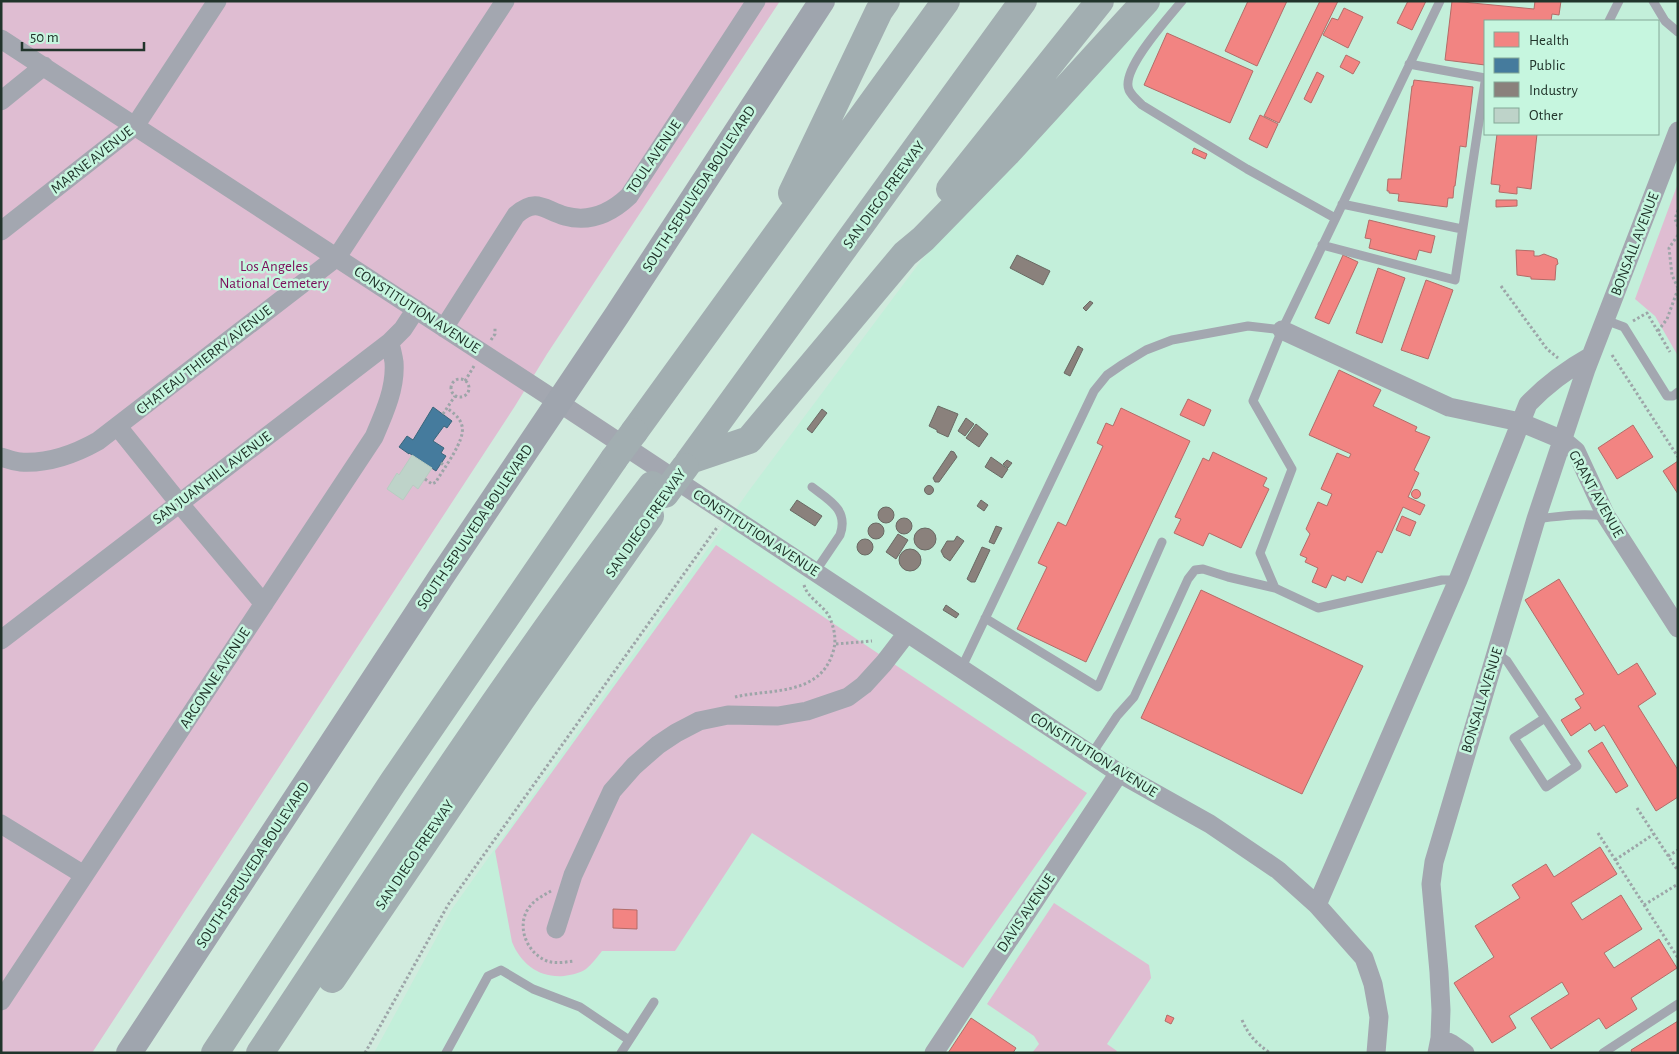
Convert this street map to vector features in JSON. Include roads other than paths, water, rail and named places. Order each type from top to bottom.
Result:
[{"type":"highway","points":[[759,260],[879,11],[886,1]]},
{"type":"highway","points":[[215,1053],[393,782],[614,459],[946,1]]},
{"type":"highway","points":[[682,462],[810,268],[1001,1]]},
{"type":"highway","name":"SAN DIEGO FREEWAY","points":[[282,1053],[521,700],[591,602],[658,489],[682,462],[1023,1]]},
{"type":"highway","points":[[905,254],[916,233],[1100,1]]},
{"type":"highway","points":[[682,462],[749,440],[905,254],[923,239],[1007,153],[1146,1]]},
{"type":"highway","points":[[260,1053],[476,731],[606,545],[658,489]]},
{"type":"main road","name":"SOUTH SEPULVEDA BOULEVARD","points":[[129,1053],[395,646],[622,307],[822,1]]},
{"type":"street","name":"MARNE AVENUE","points":[[1,231],[136,126],[217,1]]},
{"type":"street","name":"CHATEAU THIERRY AVENUE","points":[[1,457],[21,462],[60,458],[81,451],[118,427],[337,258],[504,1]]},
{"type":"street","name":"TOUL AVENUE","points":[[444,328],[516,214],[524,208],[534,204],[566,216],[586,218],[604,215],[618,206],[628,196],[756,1]]},
{"type":"street","name":"CONSTITUTION AVENUE","points":[[1,38],[727,514],[810,576],[907,633],[1119,774],[1210,824],[1278,870],[1317,905],[1364,958],[1373,984],[1379,1016],[1376,1053]]},
{"type":"street","points":[[1,100],[44,66]]},
{"type":"street","name":"BONSALL AVENUE","points":[[1438,1046],[1441,1010],[1431,884],[1434,862],[1536,519],[1591,356],[1678,132]]},
{"type":"street","name":"SAN JUAN HILL AVENUE","points":[[1,640],[390,342],[403,329],[416,309]]},
{"type":"street","name":"GRANT AVENUE","points":[[1282,330],[1449,407],[1520,422],[1563,440],[1576,451],[1606,516],[1678,628]]},
{"type":"street","name":"ARGONNE AVENUE","points":[[1,1001],[374,437],[392,387],[394,363],[390,342]]},
{"type":"street","points":[[1317,905],[1458,580],[1528,404],[1545,386],[1591,356]]},
{"type":"street","points":[[118,427],[264,604]]},
{"type":"street","points":[[556,929],[573,875],[612,791],[634,766],[658,745],[699,721],[728,715],[778,716],[807,711],[848,697],[864,684],[884,663],[907,633]]},
{"type":"street","name":"DAVIS AVENUE","points":[[934,1053],[1119,774]]},
{"type":"street","points":[[1,824],[84,875]]},
{"type":"street","points":[[1438,1046],[1452,1044],[1465,1053]]},
{"type":"lane","points":[[1182,1],[1149,40],[1128,78],[1129,90],[1142,105],[1248,170],[1335,218]]},
{"type":"lane","points":[[1275,588],[1260,553],[1292,469],[1254,401],[1282,330],[1440,1]]},
{"type":"lane","points":[[1610,20],[1619,1]]},
{"type":"lane","points":[[1653,1],[1665,21],[1678,32]]},
{"type":"lane","points":[[1409,64],[1484,80]]},
{"type":"lane","points":[[1322,245],[1454,280],[1484,86]]},
{"type":"lane","points":[[1342,204],[1462,229]]},
{"type":"lane","points":[[1605,320],[1624,327],[1667,396],[1673,396],[1678,392]]},
{"type":"lane","points":[[961,669],[1094,391],[1108,374],[1146,350],[1172,340],[1248,326],[1282,330]]},
{"type":"lane","points":[[810,576],[843,528],[838,507],[812,487]]},
{"type":"lane","points":[[1536,519],[1567,514],[1606,516]]},
{"type":"lane","points":[[985,618],[1098,687],[1162,542]]},
{"type":"lane","points":[[1091,755],[1117,716],[1134,697],[1188,579],[1195,570],[1203,569],[1228,578],[1275,588],[1318,608],[1442,580],[1458,580]]},
{"type":"lane","points":[[1496,653],[1507,661],[1545,718],[1577,766],[1546,787],[1514,738],[1545,718]]},
{"type":"lane","points":[[446,1053],[488,976],[501,970],[533,989],[580,1008],[629,1040]]},
{"type":"lane","points":[[621,1053],[654,1002]]},
{"type":"lane","points":[[1603,1053],[1678,1004]]},
{"type":"park label","name":"Los Angeles National Cemetery","points":[[274,274]]}]
